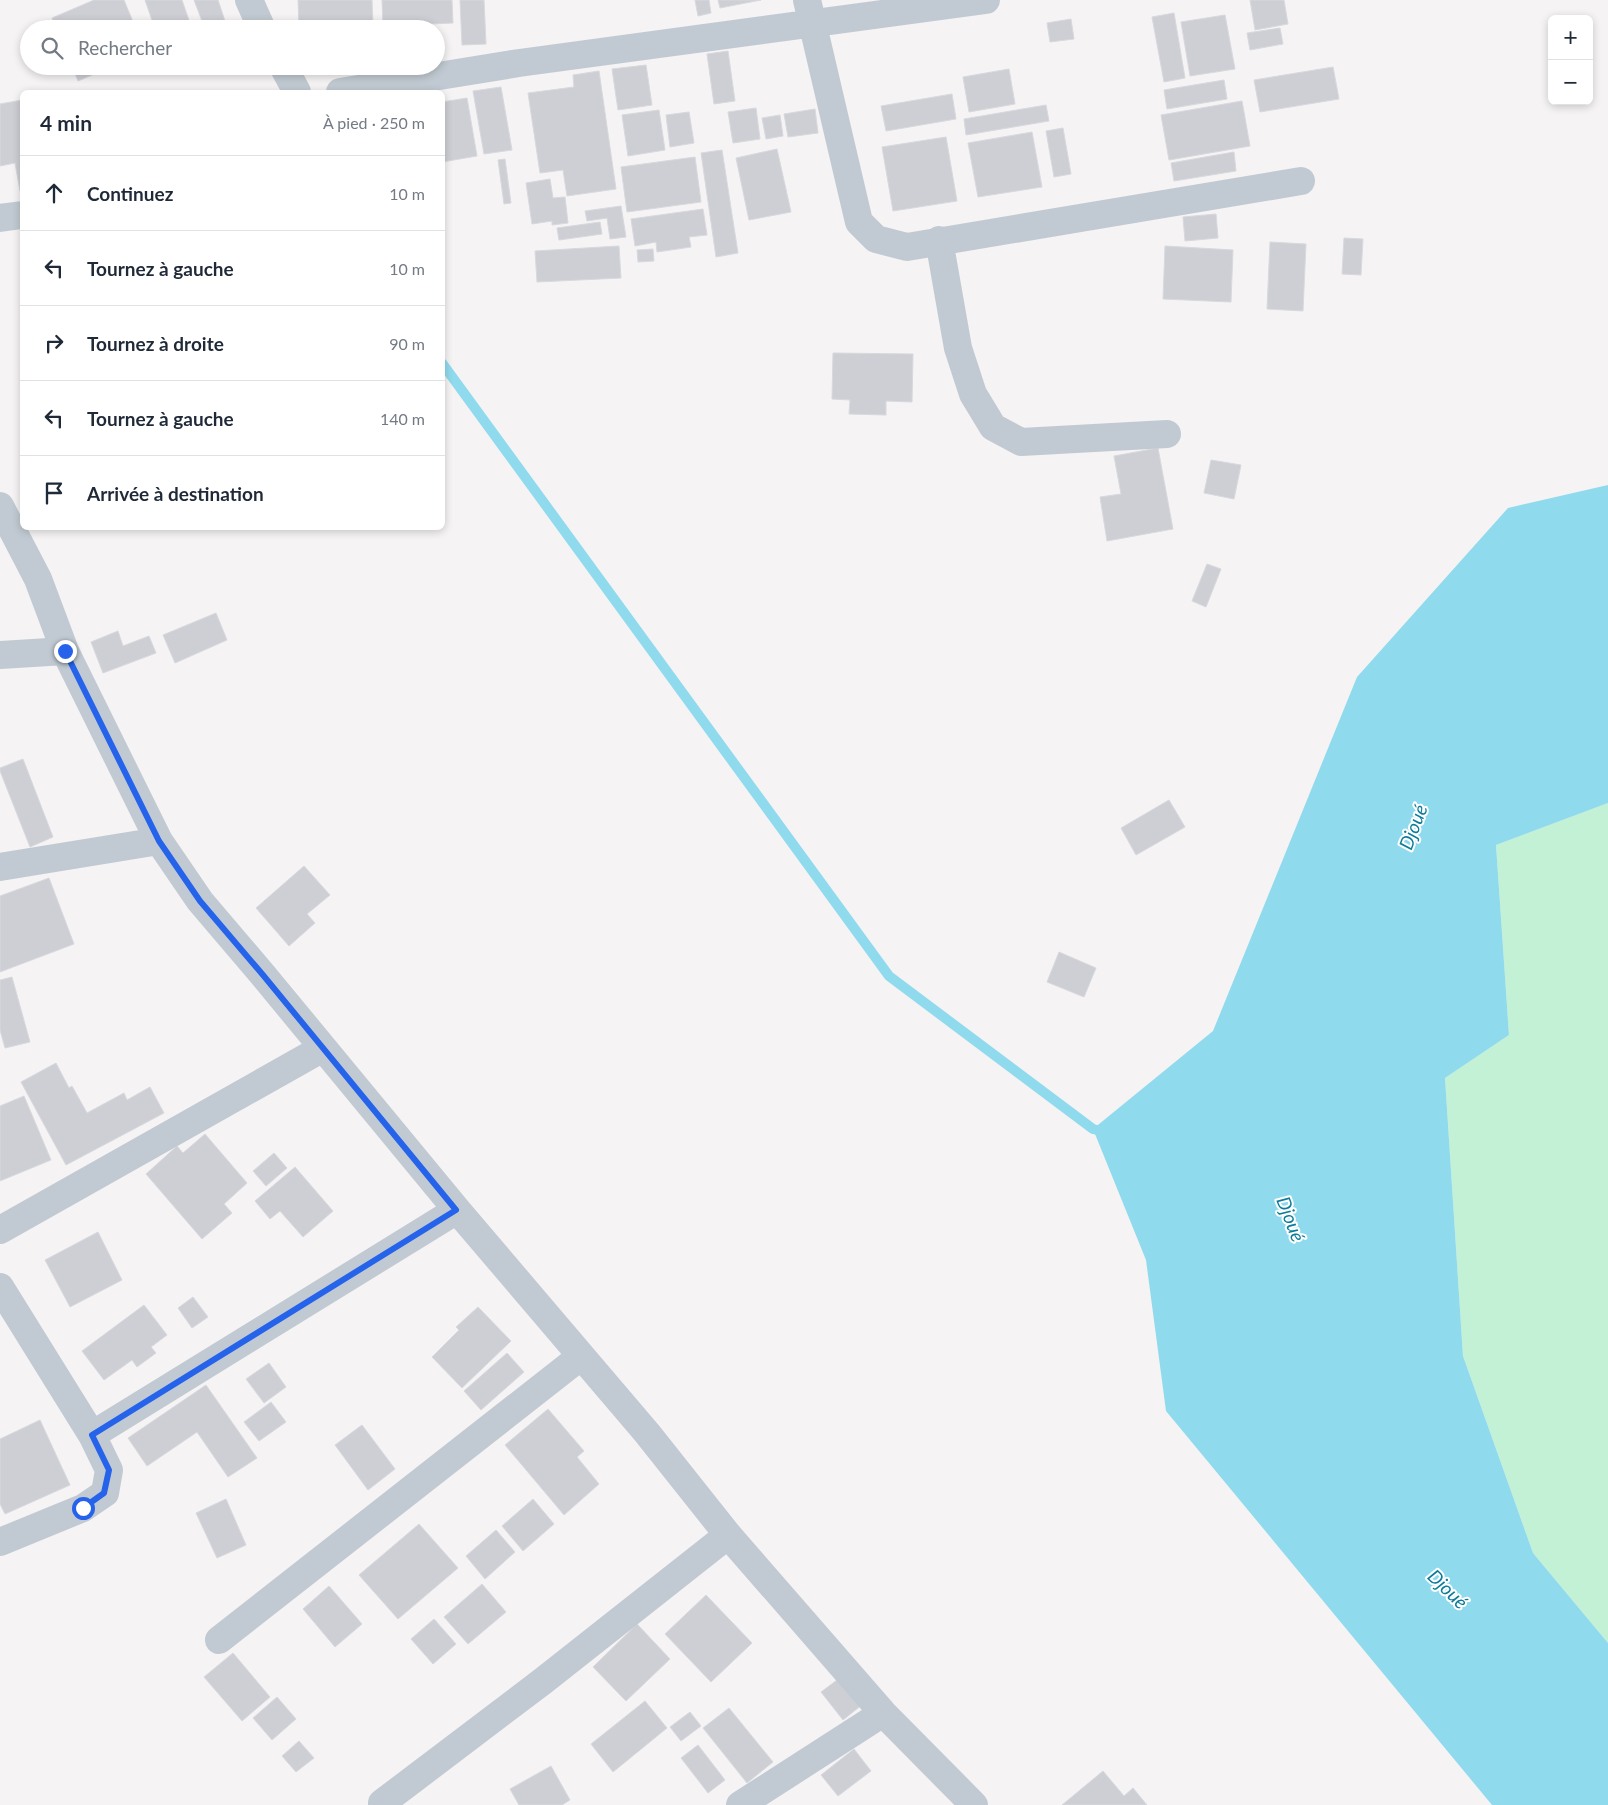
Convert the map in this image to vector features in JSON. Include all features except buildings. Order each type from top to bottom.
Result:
[{"type":"street","points":[[249,0],[258,20]]},
{"type":"street","points":[[445,75],[810,12],[986,0]]},
{"type":"street","points":[[810,12],[859,222],[876,239],[907,247],[939,240],[1301,181]]},
{"type":"street","points":[[288,75],[296,90]]},
{"type":"street","points":[[352,90],[445,75]]},
{"type":"street","points":[[0,218],[20,215]]},
{"type":"street","points":[[939,240],[958,348],[973,394],[993,427],[1020,442],[1167,434]]},
{"type":"street","points":[[0,506],[38,579],[65,651],[159,841],[200,901],[456,1210],[647,1433],[728,1535],[883,1713],[974,1805]]},
{"type":"street","points":[[0,655],[65,651]]},
{"type":"street","points":[[0,867],[159,841]]},
{"type":"street","points":[[0,1230],[323,1048]]},
{"type":"street","points":[[92,1435],[456,1210]]},
{"type":"street","points":[[0,1287],[92,1435],[109,1470],[104,1493],[83,1508],[0,1542]]},
{"type":"street","points":[[219,1640],[580,1357]]},
{"type":"street","points":[[382,1803],[728,1535]]},
{"type":"street","points":[[740,1805],[883,1713]]},
{"type":"green space","points":[[1608,803],[1608,1643],[1533,1553],[1463,1356],[1445,1078],[1509,1035],[1496,845]]},
{"type":"water","name":"Djoué","points":[[1608,485],[1608,803],[1496,845],[1509,1035],[1445,1078],[1463,1356],[1533,1553],[1608,1643],[1608,1805],[1492,1805],[1166,1411],[1146,1260],[1093,1129],[1213,1031],[1357,677],[1508,508]]},
{"type":"waterway","points":[[445,367],[889,976],[1093,1129],[1106,1132]]},
{"type":"route","points":[[65,651],[159,841],[200,901],[456,1210],[92,1435],[109,1470],[104,1493],[83,1508]]}]
